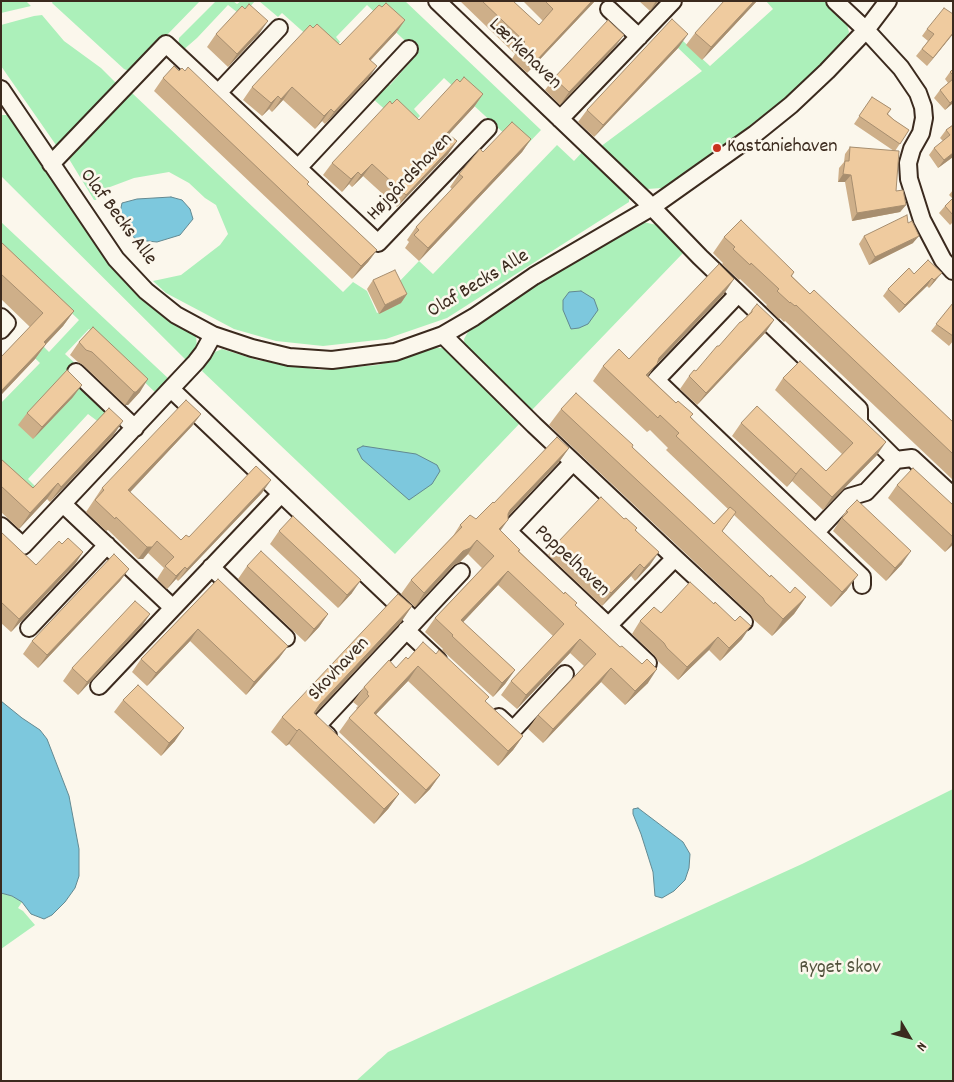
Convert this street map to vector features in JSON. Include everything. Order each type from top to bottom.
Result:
[{"type":"street","name":"Lærkehaven","points":[[436,1],[652,207]]},
{"type":"street","name":"Lærkehaven","points":[[560,120],[672,1]]},
{"type":"street","points":[[835,1],[866,30],[901,68],[918,93],[924,107],[924,118],[921,133],[912,149],[908,163],[909,179],[922,220],[943,260],[953,271]]},
{"type":"street","name":"Olaf Becks Alle","points":[[2,93],[116,259],[146,291],[176,314],[213,335],[252,348],[289,357],[332,360],[395,352],[442,335],[474,317],[534,276],[652,207],[791,105],[866,30],[888,1]]},
{"type":"street","points":[[609,9],[639,37]]},
{"type":"street","points":[[218,93],[279,28]]},
{"type":"street","name":"Højgårdshaven","points":[[51,164],[166,44],[378,243],[488,128]]},
{"type":"street","points":[[298,168],[410,49]]},
{"type":"street","points":[[652,207],[696,254],[859,409],[860,423],[896,460]]},
{"type":"street","points":[[738,294],[656,380],[862,576],[862,585]]},
{"type":"street","points":[[1,317],[7,323],[1,330]]},
{"type":"street","points":[[1,526],[23,546],[196,362],[204,353],[213,335]]},
{"type":"street","points":[[442,335],[573,462],[744,622]]},
{"type":"street","points":[[76,372],[135,428]]},
{"type":"street","points":[[171,389],[281,494],[410,626],[449,670]]},
{"type":"street","points":[[816,532],[849,497],[866,492],[896,460],[912,458],[953,496]]},
{"type":"street","name":"Poppelhaven","points":[[573,462],[508,531],[648,663]]},
{"type":"street","points":[[99,686],[281,494]]},
{"type":"street","points":[[63,504],[173,608]]},
{"type":"street","points":[[29,628],[107,545]]},
{"type":"street","name":"Poppelhaven","points":[[608,626],[675,558]]},
{"type":"street","points":[[211,567],[286,638]]},
{"type":"street","name":"Skovhaven","points":[[338,746],[317,726],[461,572]]},
{"type":"street","points":[[484,703],[513,730],[565,674]]},
{"type":"green space","points":[[1,1],[26,1],[31,6],[1,13]]},
{"type":"green space","points":[[53,1],[200,1],[131,72],[124,69],[52,3]]},
{"type":"green space","points":[[216,1],[233,1],[237,4],[241,1],[255,1],[242,16],[228,5],[182,51],[178,48],[179,38]]},
{"type":"green space","points":[[259,1],[405,1],[541,130],[522,150],[444,78],[414,109],[420,116],[407,129],[372,98],[386,82],[390,85],[418,53],[367,5],[336,37],[340,42],[328,54],[282,13],[278,17]]},
{"type":"green space","points":[[766,1],[826,1],[846,21],[849,32],[844,44],[792,94],[744,130],[662,188],[647,189],[600,147],[702,71],[676,46],[682,40],[710,66],[773,9]]},
{"type":"green space","points":[[42,15],[64,41],[101,68],[117,84],[61,144],[56,145],[1,66],[1,25]]},
{"type":"green space","points":[[128,93],[132,93],[343,292],[353,282],[367,291],[377,313],[402,302],[396,285],[419,261],[433,274],[557,145],[574,161],[585,149],[629,193],[629,202],[447,318],[386,339],[323,346],[276,341],[234,329],[166,293],[153,281],[181,275],[220,245],[228,234],[216,205],[205,198],[189,183],[169,172],[134,178],[102,190],[96,200],[94,200],[69,159],[71,152]]},
{"type":"green space","points":[[1,115],[11,115],[70,207],[116,270],[146,303],[196,335],[197,349],[187,361],[1,176]]},
{"type":"green space","points":[[1,222],[170,380],[158,395],[89,329],[65,354],[78,366],[117,416],[100,423],[88,414],[28,479],[37,488],[29,495],[1,469],[1,403],[40,363],[17,341],[27,330],[49,352],[79,320],[1,246]]},
{"type":"green space","points":[[643,222],[657,225],[684,252],[531,411],[465,351],[464,339],[469,330],[580,257]]},
{"type":"green space","points":[[429,348],[442,348],[463,363],[522,421],[395,554],[202,371],[215,352],[222,349],[257,360],[320,370],[378,365]]},
{"type":"green space","name":"Ryget Skov","points":[[953,789],[953,1081],[356,1081],[388,1052],[802,864]]},
{"type":"green space","points":[[1,893],[12,896],[22,902],[18,908],[35,925],[1,949]]},
{"type":"water","points":[[171,197],[182,200],[190,209],[193,219],[180,235],[157,242],[137,240],[123,228],[119,217],[122,203],[137,199]]},
{"type":"water","points":[[581,291],[594,299],[598,310],[588,324],[571,329],[563,310],[563,300],[569,292]]},
{"type":"water","points":[[363,446],[416,454],[437,465],[440,471],[432,484],[409,500],[362,459],[357,449]]},
{"type":"water","points":[[1,701],[40,730],[47,739],[69,796],[79,849],[79,876],[75,888],[65,902],[52,915],[44,919],[31,914],[22,902],[12,896],[1,893]]},
{"type":"water","points":[[638,808],[683,842],[690,854],[689,868],[685,880],[674,891],[662,898],[655,896],[653,872],[633,814],[633,809]]},
{"type":"building","points":[[482,1],[513,1],[539,25],[553,9],[545,1],[592,1],[536,61],[521,46],[525,42]]},
{"type":"building","points":[[724,1],[754,1],[711,47],[695,33]]},
{"type":"building","points":[[386,3],[405,20],[369,59],[377,66],[334,112],[331,109],[324,116],[292,87],[281,99],[278,96],[271,103],[252,87],[310,25],[313,28],[317,24],[340,45],[379,5],[382,7]]},
{"type":"building","points":[[249,4],[268,21],[237,54],[216,34],[242,6],[245,9]]},
{"type":"building","points":[[944,8],[953,14],[953,33],[933,58],[922,49],[934,34],[927,29]]},
{"type":"building","points":[[672,19],[688,34],[603,125],[587,110]]},
{"type":"building","points":[[608,20],[624,35],[569,92],[554,78]]},
{"type":"building","points":[[174,66],[179,71],[182,68],[185,71],[188,67],[309,182],[307,184],[377,250],[361,266],[163,78]]},
{"type":"building","points":[[464,77],[483,94],[447,133],[457,141],[406,195],[372,164],[361,175],[358,172],[351,179],[332,163],[390,101],[392,104],[397,99],[419,120],[457,79],[460,82]]},
{"type":"building","points":[[953,79],[953,100],[950,103],[940,90]]},
{"type":"building","points":[[872,97],[891,109],[887,114],[909,130],[900,144],[859,116]]},
{"type":"building","points":[[512,122],[531,139],[428,248],[414,235],[419,230],[416,227],[463,177],[459,174],[480,149],[483,152]]},
{"type":"building","points":[[953,125],[953,153],[944,160],[934,148],[950,135],[946,130]]},
{"type":"building","points":[[850,147],[899,151],[896,191],[903,190],[906,205],[857,213],[851,175],[843,174],[845,161],[849,161]]},
{"type":"building","points":[[953,198],[953,215],[945,206]]},
{"type":"building","points":[[907,215],[908,223],[912,221],[919,236],[875,257],[864,236]]},
{"type":"building","points":[[741,220],[794,272],[791,276],[810,294],[814,290],[953,422],[953,454],[796,305],[790,303],[777,291],[779,289],[733,249],[735,247],[724,237]]},
{"type":"building","points":[[1,242],[74,311],[44,342],[46,344],[1,391],[1,357],[43,313],[1,274]]},
{"type":"building","points":[[928,260],[942,273],[934,280],[932,278],[905,305],[888,289],[909,268],[914,274]]},
{"type":"building","points":[[719,264],[734,279],[659,358],[657,364],[646,375],[676,403],[678,401],[693,414],[690,417],[858,575],[842,592],[676,436],[679,433],[660,415],[658,418],[603,366],[619,349],[629,359]]},
{"type":"building","points":[[395,270],[407,294],[385,305],[373,280]]},
{"type":"building","points":[[953,303],[953,336],[936,324]]},
{"type":"building","points":[[757,304],[774,320],[706,393],[689,376],[694,370],[696,371],[740,322],[752,312]]},
{"type":"building","points":[[93,327],[148,379],[136,392],[79,342]]},
{"type":"building","points":[[800,361],[886,442],[832,497],[801,468],[796,474],[741,423],[757,406],[826,471],[853,443],[783,378]]},
{"type":"building","points":[[67,370],[82,385],[42,427],[27,413]]},
{"type":"building","points":[[576,393],[633,445],[632,447],[714,524],[730,507],[736,512],[722,531],[770,577],[771,575],[790,593],[795,587],[806,597],[783,619],[763,598],[561,409]]},
{"type":"building","points":[[186,400],[201,414],[128,490],[181,540],[186,535],[189,537],[256,466],[271,480],[187,569],[185,567],[176,576],[165,566],[174,557],[157,541],[152,547],[147,547],[95,500],[104,490],[102,488]]},
{"type":"building","points":[[109,408],[123,421],[61,487],[58,483],[30,513],[1,486],[1,459],[33,488]]},
{"type":"building","points":[[557,437],[569,448],[510,510],[508,520],[499,529],[520,550],[518,551],[564,594],[565,592],[577,603],[575,605],[620,647],[622,646],[642,664],[647,659],[657,669],[635,691],[611,668],[553,729],[538,715],[596,654],[580,639],[526,695],[511,681],[564,624],[508,571],[461,620],[515,670],[502,683],[435,618],[494,556],[477,540],[470,548],[463,551],[424,593],[411,580],[462,527],[460,525],[470,515],[476,519],[494,503]]},
{"type":"building","points":[[913,468],[953,505],[953,537],[897,485]]},
{"type":"building","points":[[601,497],[624,519],[626,518],[637,528],[635,530],[659,552],[644,568],[640,564],[611,593],[557,543]]},
{"type":"building","points":[[857,500],[911,551],[895,568],[842,518]]},
{"type":"building","points":[[293,516],[361,580],[347,595],[279,531]]},
{"type":"building","points":[[1,532],[36,565],[59,541],[62,544],[68,538],[83,552],[19,619],[1,602]]},
{"type":"building","points":[[261,551],[328,614],[314,629],[247,566]]},
{"type":"building","points":[[114,554],[129,569],[47,655],[32,641]]},
{"type":"building","points":[[218,579],[288,646],[254,682],[198,629],[156,673],[141,659]]},
{"type":"building","points":[[690,582],[735,621],[740,616],[751,626],[729,648],[718,637],[687,667],[640,621],[654,607],[661,613]]},
{"type":"building","points":[[398,594],[412,606],[320,704],[314,713],[399,794],[384,809],[299,729],[297,731],[282,717]]},
{"type":"building","points":[[135,601],[150,614],[87,682],[72,668]]},
{"type":"building","points":[[423,642],[436,654],[439,650],[489,697],[485,701],[523,736],[508,751],[418,666],[374,713],[440,775],[426,790],[349,718],[369,696],[364,687],[389,660],[396,668],[406,657],[408,659]]},
{"type":"building","points":[[138,685],[184,728],[169,743],[123,700]]},
{"type":"place","name":"Kastaniehaven","points":[[717,148]]}]
